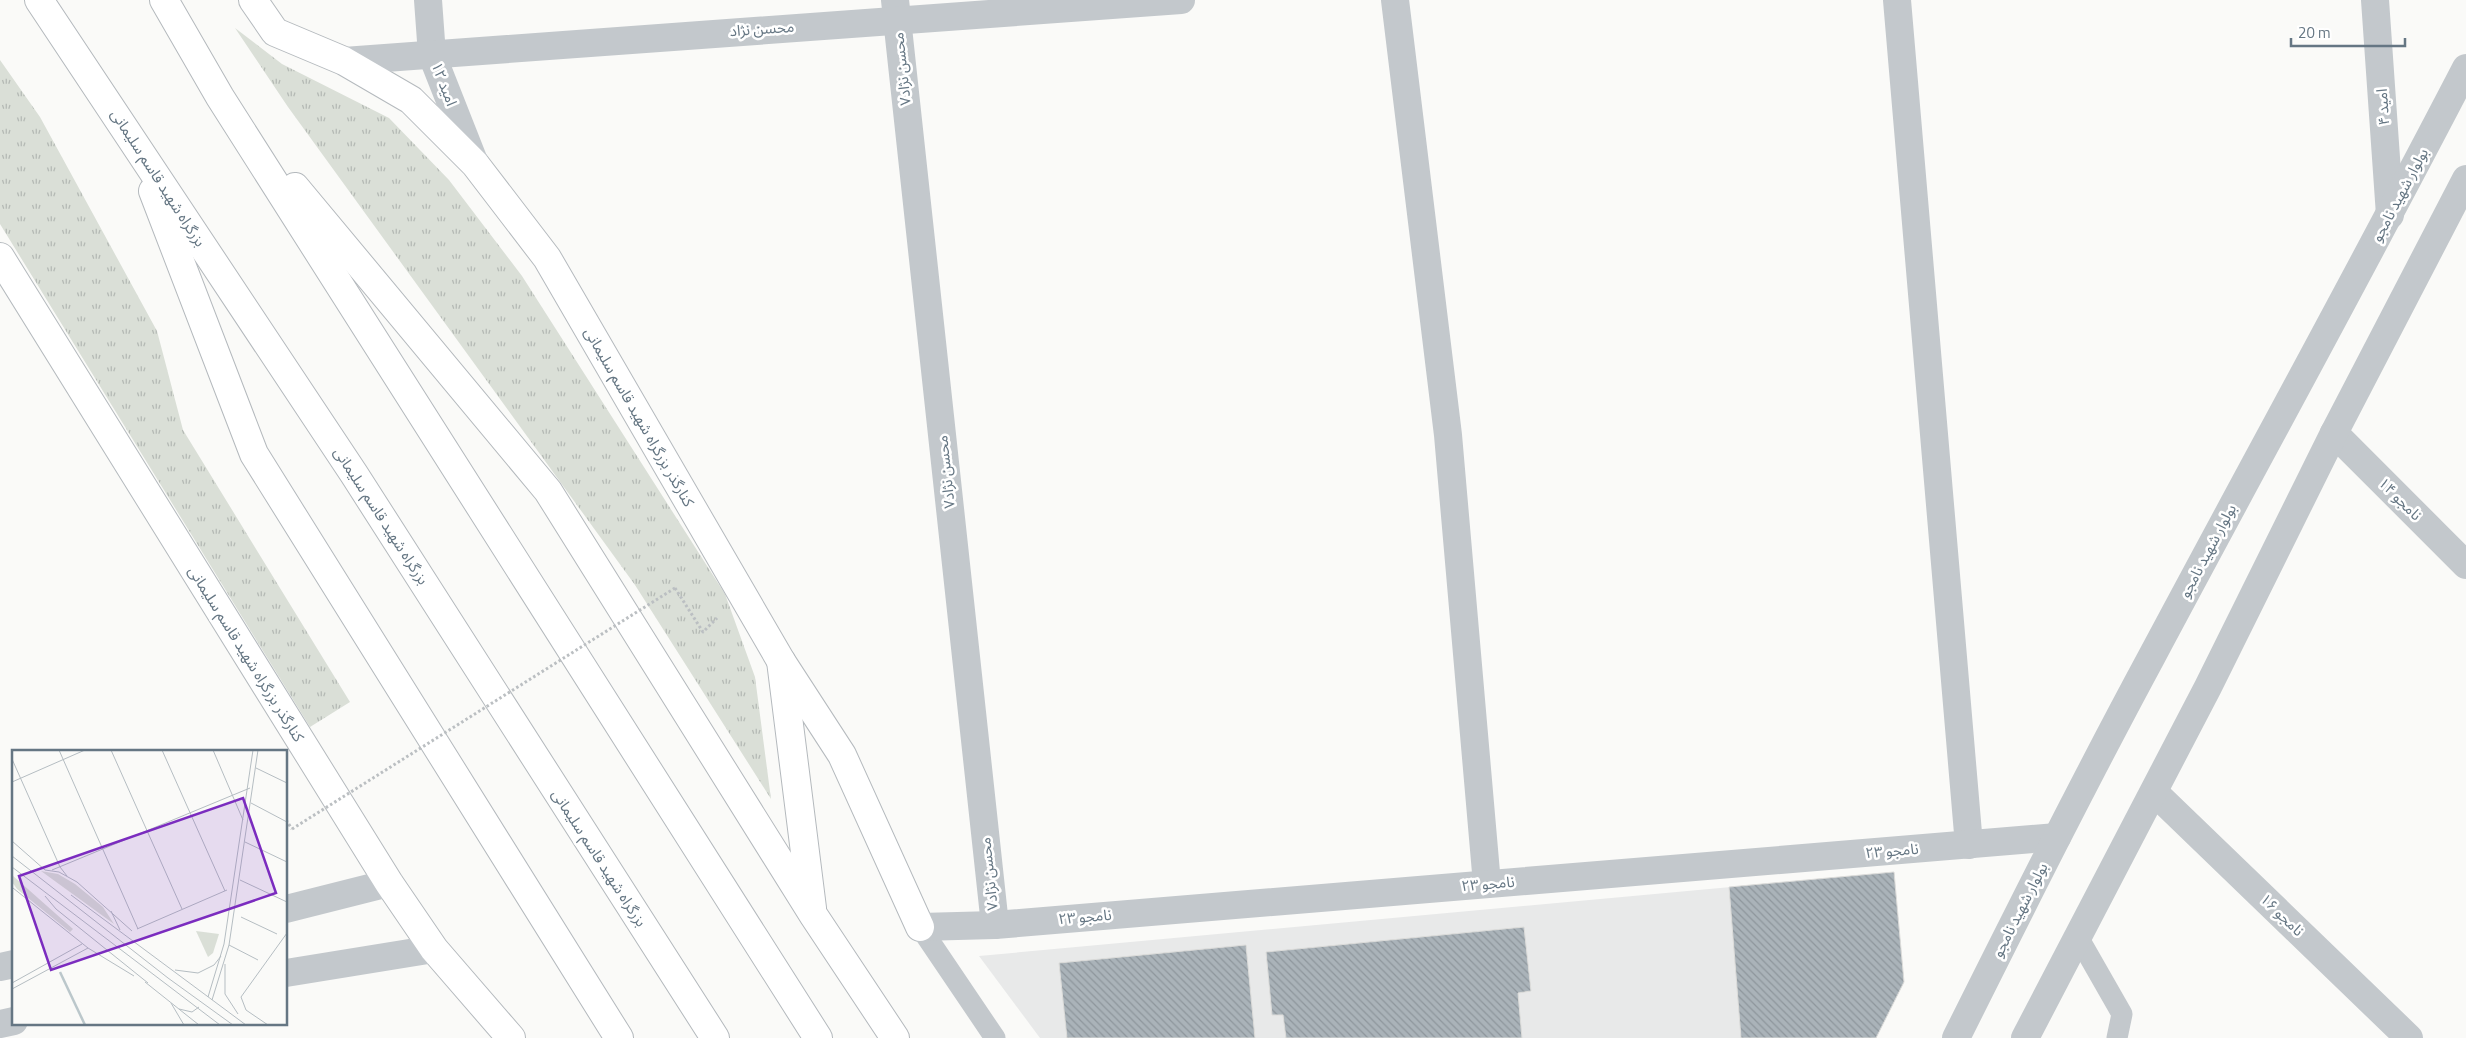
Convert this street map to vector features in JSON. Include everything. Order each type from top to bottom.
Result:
[{"type":"main road","name":"بزرگراه شهید قاسم سلیمانی","points":[[39,0],[354,474],[715,1038]]},
{"type":"main road","name":"کنارگذر بزرگراه شهید قاسم سلیمانی","points":[[253,0],[275,32],[344,61],[411,100],[475,164],[546,258],[781,661],[842,755],[920,927]]},
{"type":"main road","points":[[164,1],[220,97],[818,1038]]},
{"type":"main road","points":[[220,97],[548,491],[814,916],[895,1038]]},
{"type":"main road","points":[[134,143],[254,454],[619,1038]]},
{"type":"main road","name":"کنارگذر بزرگراه شهید قاسم سلیمانی","points":[[0,257],[389,883],[434,949],[511,1038]]},
{"type":"main road","points":[[781,661],[814,916]]},
{"type":"street","name":"امید ۱۲","points":[[428,0],[432,55],[475,164]]},
{"type":"street","name":"محسن نژاد","points":[[344,61],[432,55],[896,10],[1181,0]]},
{"type":"street","points":[[1395,0],[1448,435],[1487,884]]},
{"type":"street","points":[[1897,0],[1969,845]]},
{"type":"street","name":"امید ۴","points":[[2375,0],[2390,215]]},
{"type":"street","name":"محسن نژاد۷","points":[[896,10],[995,925]]},
{"type":"street","name":"بولوار شهید نامجو","points":[[1956,1038],[2057,837],[2152,656],[2390,215],[2466,68]]},
{"type":"street","points":[[2025,1038],[2154,792],[2334,432],[2466,179]]},
{"type":"street","name":"نامجو ۱۴","points":[[2334,432],[2466,565]]},
{"type":"street","name":"نامجو ۱۶","points":[[2154,792],[2409,1038]]},
{"type":"street","name":"نامجو ۲۳","points":[[920,927],[995,925],[2057,837]]},
{"type":"street","points":[[288,908],[389,883]]},
{"type":"street","points":[[288,973],[434,949]]},
{"type":"lane","points":[[920,927],[996,1038]]},
{"type":"lane","points":[[2078,937],[2122,1014],[2117,1038]]},
{"type":"path","points":[[288,823],[292,829],[675,588],[703,632]]},
{"type":"shaded area","points":[[1894,872],[1904,982],[1876,1038],[1040,1038],[979,956]]},
{"type":"green space","points":[[235,28],[282,64],[389,118],[449,180],[522,276],[725,594],[755,677],[771,799],[635,585],[288,107]]},
{"type":"green space","points":[[0,60],[40,117],[157,331],[183,430],[350,702],[310,727],[0,224]]},
{"type":"building","points":[[1894,872],[1904,982],[1876,1038],[1741,1038],[1729,887]]},
{"type":"building","points":[[1524,927],[1531,991],[1518,993],[1522,1038],[1286,1038],[1283,1015],[1272,1015],[1266,952]]},
{"type":"building","points":[[1246,945],[1255,1038],[1067,1038],[1059,963]]}]
